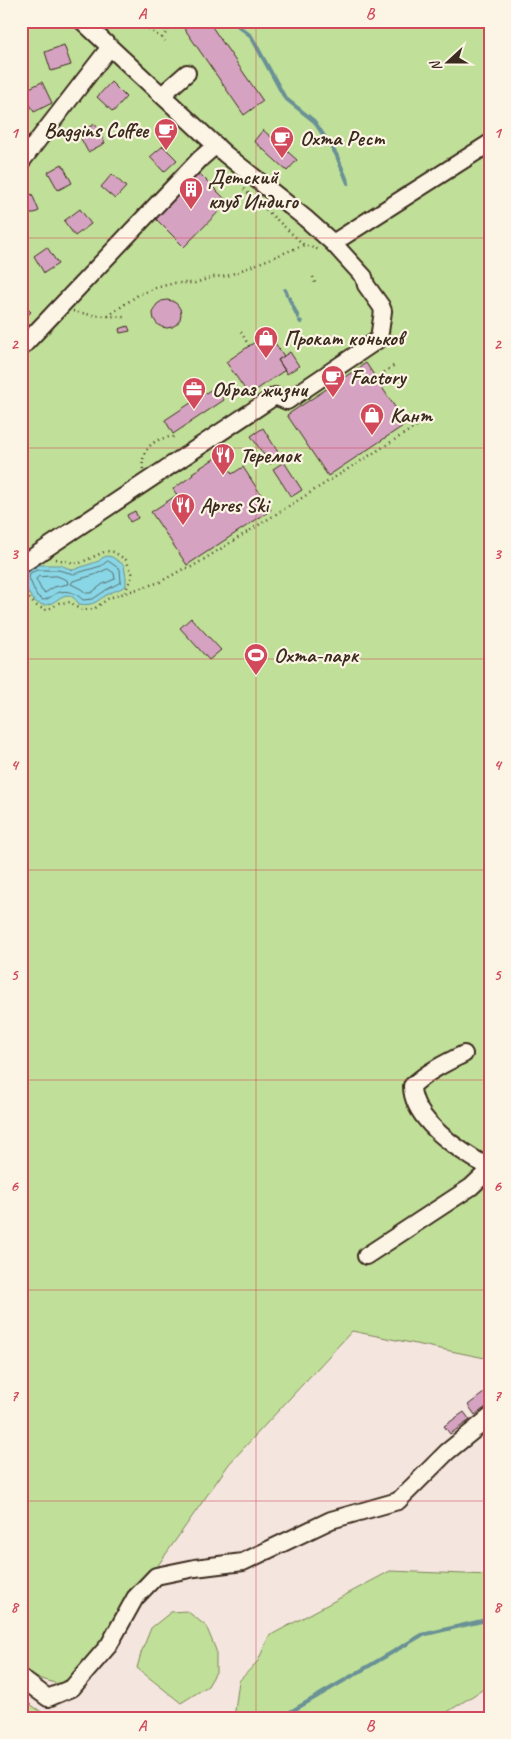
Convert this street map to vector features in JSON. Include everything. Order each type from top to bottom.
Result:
[{"type":"street","points":[[21,565],[275,396],[287,401],[379,339],[383,311],[366,286],[364,277],[333,243],[216,145],[82,21]]},
{"type":"street","points":[[21,162],[110,47]]},
{"type":"street","points":[[162,95],[187,73]]},
{"type":"street","points":[[333,243],[490,143]]},
{"type":"street","points":[[21,348],[200,159],[216,145]]},
{"type":"street","points":[[286,203],[288,186]]},
{"type":"street","points":[[366,1256],[471,1187],[490,1168],[466,1155],[443,1137],[418,1108],[412,1094],[412,1086],[419,1080],[441,1065],[464,1054]]},
{"type":"street","points":[[21,1678],[48,1698],[72,1688],[109,1645],[135,1598],[156,1576],[195,1568],[243,1562],[331,1520],[398,1501],[447,1452],[490,1417]]},
{"type":"path","points":[[136,21],[164,40],[172,21]]},
{"type":"path","points":[[108,316],[138,295],[155,288],[175,283],[195,283],[213,276],[228,276],[304,245]]},
{"type":"path","points":[[313,277],[315,283]]},
{"type":"path","points":[[60,307],[91,315],[124,317]]},
{"type":"path","points":[[241,332],[249,346]]},
{"type":"path","points":[[376,378],[396,364]]},
{"type":"path","points":[[21,586],[32,603],[47,610],[54,608],[59,603],[72,602],[76,607],[83,610],[94,609],[109,598],[160,582],[185,568],[190,568],[431,417]]},
{"type":"path","points":[[145,482],[142,460],[145,451],[160,438],[175,437]]},
{"type":"path","points":[[54,559],[78,564],[106,551],[114,552],[126,560],[132,573],[125,592]]},
{"type":"green space","name":"Охта-парк","points":[[21,21],[490,21],[490,1359],[352,1331],[229,1464],[72,1688],[21,1673]]},
{"type":"green space","points":[[390,1571],[490,1575],[490,1685],[441,1716],[432,1718],[234,1718],[239,1681],[258,1661],[269,1636]]},
{"type":"green space","points":[[187,1611],[206,1626],[216,1650],[216,1672],[208,1686],[181,1703],[137,1668],[151,1628],[171,1612]]},
{"type":"green space","points":[[21,1698],[43,1713],[45,1718],[21,1718]]},
{"type":"water","points":[[107,556],[124,565],[126,586],[96,602],[84,605],[79,604],[74,598],[66,595],[45,605],[35,601],[28,592],[24,576],[25,571],[36,565],[60,565],[73,570],[99,561]]},
{"type":"building","points":[[193,21],[208,21],[263,101],[244,115],[184,28]]},
{"type":"building","points":[[64,45],[71,65],[51,71],[45,52]]},
{"type":"building","points":[[42,82],[52,103],[34,112],[23,91]]},
{"type":"building","points":[[111,82],[126,97],[113,112],[97,97]]},
{"type":"building","points":[[95,124],[105,143],[88,152],[78,133]]},
{"type":"building","points":[[263,130],[297,160],[287,171],[254,141]]},
{"type":"building","points":[[163,146],[177,160],[164,172],[150,157]]},
{"type":"building","points":[[62,164],[72,183],[58,190],[48,172]]},
{"type":"building","name":"Детский клуб Индиго","points":[[198,172],[228,202],[184,247],[154,217]]},
{"type":"building","points":[[112,174],[126,187],[115,199],[101,187]]},
{"type":"building","points":[[32,194],[39,211],[24,217],[21,211],[21,199]]},
{"type":"building","points":[[80,209],[91,224],[75,236],[64,221]]},
{"type":"building","points":[[47,247],[58,264],[44,273],[34,256]]},
{"type":"building","points":[[167,300],[177,304],[181,314],[177,324],[167,328],[157,324],[153,314],[157,304]]},
{"type":"building","points":[[21,303],[31,312],[21,322]]},
{"type":"building","points":[[128,326],[130,331],[120,333],[119,329]]},
{"type":"building","points":[[268,333],[284,356],[278,360],[285,370],[249,395],[226,362]]},
{"type":"building","points":[[290,352],[299,366],[287,374],[278,360]]},
{"type":"building","points":[[366,363],[406,424],[328,476],[287,415]]},
{"type":"building","points":[[215,387],[224,400],[173,434],[165,420]]},
{"type":"building","points":[[263,428],[281,457],[270,464],[251,436]]},
{"type":"building","points":[[220,455],[232,474],[243,467],[271,510],[187,565],[151,512],[177,495],[173,489],[193,475],[192,473]]},
{"type":"building","points":[[284,462],[302,490],[291,497],[273,469]]},
{"type":"building","points":[[135,511],[138,518],[130,522],[127,515]]},
{"type":"building","points":[[191,618],[221,650],[209,660],[180,628]]},
{"type":"building","points":[[489,1389],[490,1404],[475,1415],[468,1405]]},
{"type":"building","points":[[464,1412],[470,1420],[450,1434],[444,1426]]},
{"type":"waterway","points":[[232,21],[251,36],[285,98],[314,121],[336,154],[348,183]]},
{"type":"waterway","points":[[285,290],[287,294]]},
{"type":"waterway","points":[[289,298],[298,317]]},
{"type":"waterway","points":[[280,1718],[422,1635],[490,1619]]},
{"type":"place","name":"Baggins Coffee","points":[[166,151]]},
{"type":"place","name":"Охта Рест","points":[[282,159]]},
{"type":"place","name":"Детский клуб Индиго","points":[[191,210]]},
{"type":"place","name":"Прокат коньков","points":[[266,359]]},
{"type":"place","name":"Factory","points":[[333,398]]},
{"type":"place","name":"Образ жизни","points":[[194,410]]},
{"type":"place","name":"Кант","points":[[372,436]]},
{"type":"place","name":"Теремок","points":[[223,476]]},
{"type":"place","name":"Apres Ski","points":[[183,526]]},
{"type":"place","name":"Охта-парк","points":[[256,676]]}]
